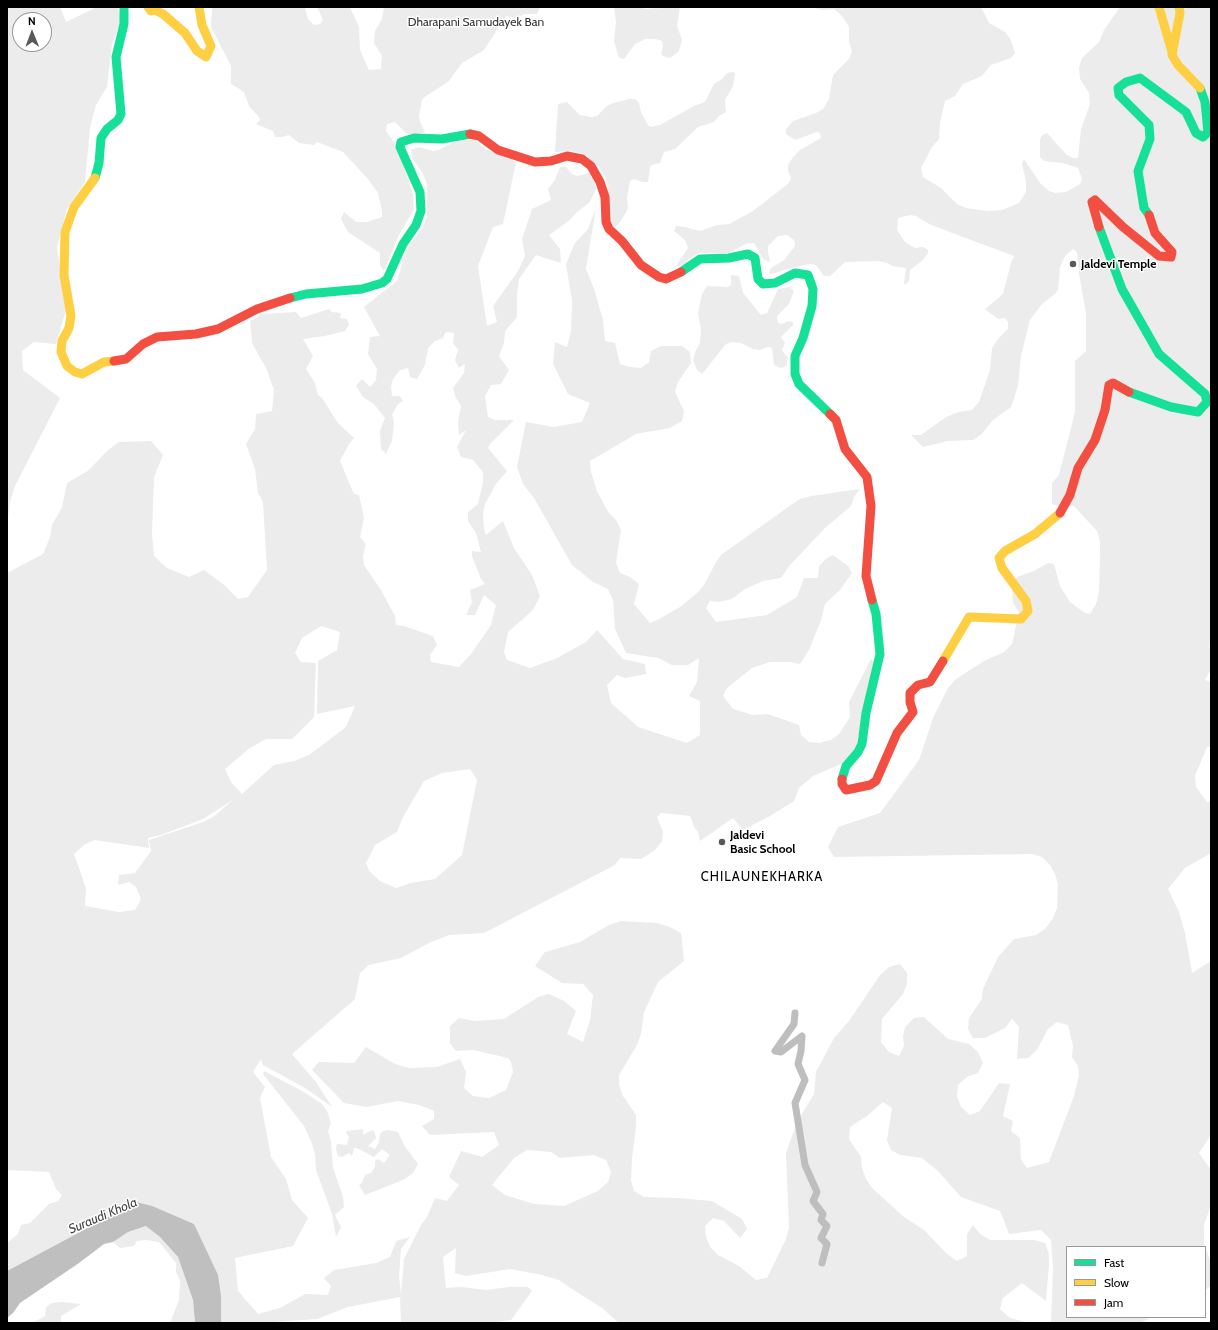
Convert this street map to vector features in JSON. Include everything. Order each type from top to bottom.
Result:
[{"type":"street","points":[[124,7],[124,24],[117,50],[116,64],[121,114],[118,120],[107,129],[101,138],[97,175],[74,207],[65,232],[64,275],[71,316],[69,328],[62,341],[61,352],[67,366],[75,372],[82,374],[104,362],[126,359],[152,339],[196,334],[218,329],[257,309],[277,301],[306,294],[362,289],[382,284],[387,279],[403,244],[416,225],[421,211],[420,192],[400,147],[404,140],[414,138],[442,139],[472,134],[479,136],[498,150],[535,162],[551,161],[567,156],[582,159],[591,166],[600,182],[604,197],[608,230],[622,241],[641,265],[659,277],[666,279],[676,276],[700,259],[729,258],[748,254],[755,258],[758,279],[763,284],[775,282],[795,273],[808,275],[813,289],[812,306],[803,338],[795,356],[795,374],[799,384],[836,420],[848,453],[865,474],[870,500],[871,515],[866,576],[876,614],[880,654],[866,713],[862,744],[858,752],[846,766],[842,775],[842,784],[846,790],[870,785],[876,781],[897,733],[913,712],[910,702],[910,693],[918,685],[930,682],[969,617],[977,616],[1021,619],[1028,611],[1026,601],[1002,568],[999,558],[1005,551],[1035,534],[1059,514],[1070,495],[1078,468],[1095,440],[1105,410],[1109,385],[1113,383],[1137,396],[1171,407],[1198,412],[1207,402],[1205,394],[1159,354],[1140,322],[1122,289],[1094,214],[1092,202],[1094,200],[1098,201],[1123,227],[1159,256],[1171,257],[1172,252],[1155,233],[1150,217],[1144,208],[1140,191],[1138,171],[1150,139],[1149,125],[1118,95],[1118,88],[1126,82],[1140,78],[1186,112],[1192,128],[1196,133],[1203,137],[1208,132],[1205,102],[1199,86],[1178,65],[1172,55],[1159,7]]},
{"type":"street","points":[[148,7],[151,11],[156,10],[162,14],[185,34],[196,51],[206,57],[211,46],[202,25],[199,7]]},
{"type":"street","points":[[1172,55],[1180,13],[1179,7]]},
{"type":"street","points":[[795,1013],[794,1024],[775,1051],[781,1052],[802,1036],[798,1064],[805,1080],[795,1103],[805,1165],[817,1192],[813,1201],[823,1214],[821,1220],[827,1226],[821,1238],[827,1244],[822,1263]]},
{"type":"green space","points":[[7,7],[60,7],[66,22],[97,7],[118,7],[121,21],[112,44],[107,87],[96,105],[90,128],[85,182],[67,209],[57,247],[66,310],[56,344],[34,342],[22,351],[23,370],[60,398],[15,486],[10,502],[7,526]]},
{"type":"green space","name":"Dharapani Samudayek Ban","points":[[212,7],[305,7],[308,19],[314,25],[320,24],[323,20],[317,7],[350,7],[359,27],[360,50],[369,70],[381,69],[382,56],[374,43],[375,31],[382,19],[384,7],[540,7],[537,14],[525,14],[516,18],[506,16],[484,50],[462,63],[449,81],[422,99],[419,116],[425,132],[418,134],[407,134],[395,122],[387,124],[386,131],[397,146],[413,194],[414,209],[399,235],[384,271],[380,265],[380,253],[348,232],[341,219],[344,212],[356,222],[367,222],[382,217],[378,193],[368,179],[343,152],[317,142],[314,145],[299,143],[289,135],[275,137],[273,131],[256,124],[260,120],[259,117],[249,106],[244,92],[231,84],[231,66],[211,27]]},
{"type":"green space","points":[[614,7],[642,7],[645,9],[680,7],[677,26],[682,40],[679,51],[670,58],[663,56],[661,54],[663,46],[662,41],[656,39],[645,39],[635,44],[624,59],[619,58],[614,41],[616,22]]},
{"type":"green space","points":[[812,7],[981,7],[989,23],[1005,32],[1011,40],[1015,53],[1011,58],[991,65],[982,76],[963,84],[955,96],[945,101],[940,123],[939,139],[932,147],[921,168],[923,177],[941,188],[957,204],[966,208],[988,211],[1002,210],[1019,203],[1026,192],[1026,181],[1022,164],[1024,159],[1040,183],[1049,191],[1055,193],[1066,192],[1080,184],[1082,179],[1078,168],[1063,163],[1044,161],[1040,157],[1040,140],[1042,135],[1047,133],[1067,155],[1073,158],[1078,158],[1081,129],[1090,104],[1089,93],[1080,79],[1079,68],[1082,58],[1099,42],[1104,30],[1120,7],[1211,7],[1211,644],[1209,646],[1211,652],[1211,669],[1205,680],[1211,682],[1211,747],[1207,747],[1195,776],[1196,787],[1207,802],[1211,801],[1211,853],[1185,868],[1168,889],[1179,912],[1185,933],[1192,973],[1211,961],[1211,1135],[1199,1153],[1211,1170],[1211,1205],[1204,1225],[1205,1246],[1066,1246],[1066,1318],[1150,1318],[1140,1323],[1051,1323],[1053,1268],[1051,1240],[1041,1230],[1009,1234],[1000,1211],[961,1197],[938,1171],[922,1158],[900,1155],[891,1150],[887,1140],[892,1108],[883,1102],[867,1116],[850,1127],[849,1139],[861,1157],[862,1168],[866,1179],[873,1189],[904,1217],[924,1230],[947,1254],[957,1261],[967,1256],[967,1234],[973,1225],[980,1234],[990,1240],[1034,1240],[1045,1243],[1049,1254],[1046,1301],[1022,1283],[1003,1298],[1000,1309],[1010,1318],[1030,1323],[619,1323],[602,1308],[559,1280],[510,1269],[466,1276],[455,1273],[456,1248],[443,1257],[446,1288],[462,1287],[487,1290],[508,1287],[528,1287],[532,1291],[511,1320],[488,1323],[401,1323],[400,1297],[348,1307],[317,1319],[258,1323],[221,1323],[221,1296],[194,1224],[176,1217],[122,1209],[7,1271],[7,1243],[18,1234],[21,1225],[30,1223],[49,1204],[58,1201],[62,1195],[56,1189],[49,1172],[7,1170],[7,573],[43,554],[50,537],[52,525],[62,507],[67,483],[89,470],[108,450],[119,442],[151,441],[163,455],[154,477],[152,535],[154,556],[167,568],[189,577],[204,570],[223,584],[238,599],[248,597],[267,570],[263,502],[258,493],[255,469],[246,444],[255,429],[256,414],[272,411],[274,390],[266,368],[252,343],[250,321],[262,314],[296,312],[301,318],[329,309],[332,312],[341,313],[340,318],[347,319],[349,325],[345,331],[303,339],[313,356],[306,369],[315,383],[318,395],[322,398],[338,423],[354,438],[340,461],[354,494],[359,495],[364,518],[360,537],[366,544],[363,556],[364,565],[381,590],[395,616],[396,625],[404,626],[433,636],[437,645],[430,655],[431,662],[459,667],[471,654],[491,625],[496,605],[484,595],[475,615],[466,615],[472,602],[470,590],[485,584],[481,579],[472,556],[472,551],[481,552],[476,533],[468,521],[468,512],[478,504],[483,482],[483,472],[473,460],[461,457],[457,447],[466,430],[459,435],[458,421],[461,406],[456,398],[453,388],[464,373],[465,364],[459,368],[455,360],[458,350],[453,343],[454,333],[446,332],[443,338],[435,341],[428,348],[425,365],[417,379],[410,377],[408,368],[400,370],[393,379],[391,386],[392,396],[400,396],[403,401],[398,404],[392,415],[394,422],[392,441],[386,454],[381,449],[380,431],[385,418],[374,404],[363,397],[356,386],[362,379],[370,387],[376,380],[377,369],[368,354],[370,337],[380,336],[364,307],[397,281],[406,250],[423,227],[427,216],[427,184],[423,174],[412,158],[411,150],[419,147],[433,151],[439,150],[461,138],[476,140],[485,149],[516,162],[503,224],[493,227],[478,266],[487,326],[497,322],[493,306],[518,271],[525,256],[522,239],[532,209],[551,200],[548,189],[555,180],[560,167],[566,167],[572,174],[577,176],[589,173],[595,183],[596,189],[590,202],[577,212],[570,220],[549,235],[560,249],[561,263],[536,255],[519,279],[517,294],[517,317],[505,331],[504,343],[499,356],[509,370],[501,384],[491,385],[485,396],[488,417],[495,420],[514,420],[490,444],[488,448],[507,471],[496,484],[485,504],[483,515],[484,529],[486,535],[503,521],[514,548],[532,575],[540,596],[533,610],[508,632],[504,652],[507,660],[530,668],[557,658],[586,642],[597,630],[623,659],[645,664],[646,674],[625,678],[617,675],[607,685],[611,703],[638,727],[687,743],[700,735],[700,701],[689,696],[697,682],[699,658],[688,665],[672,665],[658,658],[626,653],[615,629],[613,600],[608,589],[593,582],[572,565],[534,498],[523,484],[517,467],[526,422],[554,427],[582,422],[590,403],[568,394],[553,364],[555,342],[567,347],[571,331],[572,301],[566,264],[575,243],[588,229],[596,208],[586,269],[594,289],[603,320],[605,341],[615,343],[620,364],[641,368],[649,362],[651,351],[661,346],[682,346],[690,352],[691,363],[678,382],[675,392],[684,411],[682,421],[670,428],[636,434],[590,461],[591,472],[597,491],[608,512],[616,520],[621,530],[616,563],[620,573],[630,577],[639,584],[634,604],[650,623],[659,619],[680,607],[697,593],[704,585],[721,555],[800,499],[860,489],[854,497],[851,506],[825,528],[790,565],[781,578],[763,581],[745,589],[732,599],[719,602],[710,601],[706,608],[716,622],[767,615],[797,597],[804,578],[818,578],[819,566],[827,558],[833,555],[848,566],[852,573],[840,590],[825,604],[821,620],[809,650],[800,664],[790,662],[770,662],[752,668],[726,689],[723,696],[733,709],[753,715],[768,714],[799,725],[801,735],[809,742],[819,743],[831,740],[839,734],[850,717],[849,702],[871,659],[875,663],[857,746],[841,764],[813,776],[799,788],[794,801],[770,816],[743,830],[733,818],[700,841],[698,832],[694,827],[690,816],[661,813],[657,817],[663,832],[662,841],[655,850],[641,859],[620,858],[615,865],[484,933],[449,935],[429,943],[401,958],[369,965],[360,973],[355,999],[292,1054],[316,1082],[332,1107],[305,1088],[263,1065],[261,1059],[253,1072],[265,1087],[260,1098],[271,1157],[286,1179],[292,1200],[308,1218],[293,1246],[235,1258],[238,1291],[258,1314],[280,1308],[305,1294],[328,1295],[331,1286],[324,1278],[334,1270],[376,1263],[390,1257],[396,1241],[410,1237],[401,1249],[399,1276],[401,1294],[404,1259],[421,1225],[427,1217],[435,1198],[447,1201],[459,1185],[449,1177],[461,1151],[482,1157],[499,1145],[494,1132],[430,1135],[422,1126],[434,1119],[434,1111],[419,1105],[398,1101],[366,1107],[344,1103],[312,1070],[319,1062],[354,1063],[366,1047],[395,1064],[409,1068],[437,1067],[460,1059],[466,1072],[464,1088],[473,1096],[489,1098],[506,1090],[513,1072],[511,1062],[508,1058],[473,1050],[456,1051],[450,1043],[450,1026],[459,1018],[475,1021],[504,1019],[538,997],[549,994],[564,1001],[576,1011],[567,1034],[583,1042],[590,1020],[593,995],[583,984],[562,983],[535,966],[545,952],[580,942],[609,925],[621,921],[657,923],[670,927],[681,933],[684,961],[658,982],[644,1012],[641,1034],[637,1045],[619,1075],[619,1085],[623,1096],[636,1115],[631,1180],[634,1191],[644,1197],[712,1201],[742,1219],[747,1229],[740,1238],[724,1221],[713,1218],[705,1226],[706,1237],[710,1247],[718,1255],[739,1266],[756,1280],[767,1278],[786,1239],[789,1228],[786,1153],[797,1122],[814,1094],[816,1072],[834,1038],[849,1021],[880,975],[889,967],[900,964],[907,973],[907,984],[903,994],[882,1019],[881,1042],[889,1052],[899,1056],[904,1046],[903,1037],[905,1027],[914,1018],[924,1017],[948,1039],[969,1044],[978,1052],[983,1063],[978,1073],[967,1077],[958,1085],[957,1096],[961,1107],[970,1115],[980,1111],[999,1083],[1010,1084],[1003,1116],[1013,1121],[1011,1131],[1020,1138],[1021,1159],[1027,1168],[1049,1162],[1074,1096],[1079,1075],[1078,1066],[1072,1057],[1073,1046],[1068,1025],[1057,1022],[1048,1029],[1037,1050],[1028,1058],[1017,1059],[1019,1027],[1012,1019],[1005,1028],[985,1038],[973,1038],[968,1029],[969,1018],[982,999],[983,989],[998,957],[1014,939],[1036,935],[1046,928],[1053,918],[1057,908],[1058,884],[1050,865],[1042,857],[1032,854],[834,857],[828,847],[838,827],[880,813],[919,760],[933,718],[948,688],[956,679],[984,661],[1004,652],[1012,644],[1019,612],[1013,603],[1012,587],[1017,577],[1034,571],[1048,563],[1054,564],[1060,586],[1070,602],[1085,613],[1090,614],[1096,604],[1099,592],[1100,553],[1100,541],[1097,531],[1074,506],[1058,506],[1052,504],[1052,483],[1059,475],[1075,412],[1075,361],[1086,351],[1086,313],[1079,274],[1077,252],[1073,249],[1065,256],[1060,267],[1058,290],[1042,304],[1030,320],[1021,356],[1018,386],[1011,407],[993,420],[982,434],[973,440],[948,441],[923,447],[911,435],[921,435],[946,417],[959,412],[972,410],[979,402],[990,370],[992,348],[998,339],[1008,329],[1008,322],[1005,318],[998,319],[985,309],[1003,294],[1014,256],[929,224],[916,216],[910,215],[898,218],[897,230],[905,242],[915,248],[923,247],[928,250],[928,253],[923,260],[910,270],[909,281],[905,285],[906,268],[892,266],[879,261],[845,262],[830,276],[824,276],[816,265],[811,264],[790,268],[772,274],[769,273],[771,268],[784,260],[795,246],[794,240],[787,235],[778,236],[768,246],[770,261],[768,262],[763,259],[754,243],[748,243],[728,253],[699,253],[689,259],[685,264],[678,267],[677,264],[688,248],[685,240],[674,231],[676,226],[700,231],[717,225],[729,224],[753,211],[789,183],[791,178],[788,171],[788,165],[793,157],[800,150],[821,138],[820,133],[817,132],[795,140],[786,134],[786,129],[793,121],[823,109],[829,99],[833,75],[849,59],[852,51],[849,42],[849,27],[842,16],[834,9],[822,10]],"holes":[[[321,626],[340,632],[337,650],[318,661],[317,714],[355,706],[346,727],[309,755],[294,761],[274,765],[242,794],[231,782],[225,769],[250,748],[266,739],[292,739],[314,717],[316,663],[301,662],[295,653],[302,638]],[[470,769],[477,780],[462,855],[435,879],[411,883],[396,888],[380,881],[369,871],[366,863],[375,845],[397,832],[403,817],[424,781],[442,773]],[[233,800],[213,817],[203,822],[149,840],[151,851],[135,873],[119,875],[118,885],[129,882],[136,887],[141,899],[135,910],[119,912],[85,906],[86,888],[74,854],[85,844],[95,840],[149,848],[148,838],[161,835],[203,819]],[[527,1150],[551,1152],[560,1158],[594,1155],[606,1160],[611,1172],[608,1182],[598,1191],[564,1206],[534,1204],[505,1195],[492,1185],[514,1158]]]},
{"type":"green space","points":[[733,72],[735,74],[733,86],[725,100],[726,112],[719,116],[714,122],[698,127],[675,149],[664,152],[660,163],[650,167],[648,182],[642,182],[635,179],[630,181],[627,198],[628,208],[618,225],[614,227],[610,225],[608,186],[599,167],[582,153],[570,151],[555,152],[558,104],[567,102],[580,115],[591,117],[597,116],[607,106],[613,103],[635,99],[639,103],[641,112],[648,125],[651,127],[660,125],[694,106],[705,102],[714,84],[722,79],[727,73]]},
{"type":"green space","points":[[731,275],[739,276],[743,293],[761,315],[767,313],[778,289],[789,287],[794,291],[789,304],[777,316],[778,323],[782,324],[788,321],[793,322],[793,325],[781,337],[785,343],[782,350],[788,358],[786,366],[781,368],[774,365],[772,348],[768,347],[760,350],[753,349],[741,343],[732,342],[726,344],[702,374],[697,370],[693,360],[700,343],[701,330],[698,313],[702,294],[707,286],[728,287],[731,285]]},
{"type":"green space","points":[[264,1071],[304,1092],[322,1104],[327,1111],[331,1123],[328,1131],[331,1141],[333,1167],[343,1197],[344,1207],[335,1215],[341,1227],[336,1237],[332,1214],[316,1170],[315,1154],[311,1141],[304,1126],[263,1074]]},
{"type":"green space","points":[[363,1129],[363,1135],[372,1130],[374,1131],[376,1138],[368,1146],[375,1149],[379,1142],[380,1134],[383,1131],[389,1130],[398,1132],[404,1145],[418,1164],[413,1173],[403,1180],[365,1195],[359,1185],[362,1183],[365,1175],[371,1173],[375,1167],[375,1161],[378,1159],[384,1163],[390,1155],[382,1149],[374,1157],[357,1148],[354,1148],[352,1156],[349,1153],[342,1157],[338,1156],[336,1149],[337,1144],[347,1145],[349,1137],[346,1133],[347,1131]]},
{"type":"green space","points":[[147,1226],[160,1237],[178,1257],[193,1300],[195,1323],[170,1323],[179,1300],[180,1281],[176,1272],[176,1263],[159,1242],[146,1240],[137,1241],[134,1246],[120,1248],[113,1242],[128,1232]]},
{"type":"green space","points":[[1206,1249],[1211,1263],[1211,1286],[1206,1289]]},
{"type":"green space","points":[[62,1302],[81,1304],[61,1316],[61,1323],[32,1323],[45,1316],[46,1307],[52,1303]]},
{"type":"shaded area","points":[[136,1202],[152,1206],[194,1224],[218,1275],[221,1296],[221,1323],[195,1323],[193,1300],[178,1257],[160,1237],[146,1226],[128,1232],[113,1242],[104,1244],[20,1303],[13,1313],[7,1318],[7,1271]]},
{"type":"traffic: fast","points":[[95,178],[99,163],[101,138],[107,129],[118,120],[121,114],[116,57],[124,24],[124,7]]},
{"type":"traffic: fast","points":[[1149,215],[1144,208],[1138,171],[1150,139],[1149,125],[1119,95],[1118,88],[1126,82],[1140,78],[1186,112],[1196,133],[1203,137],[1208,132],[1205,102],[1200,88]]},
{"type":"traffic: fast","points":[[290,298],[306,294],[362,289],[382,283],[387,279],[403,244],[416,225],[421,211],[420,192],[400,147],[401,142],[414,138],[442,139],[470,134]]},
{"type":"traffic: fast","points":[[1099,227],[1122,289],[1159,354],[1205,394],[1207,402],[1198,412],[1171,407],[1129,392]]},
{"type":"traffic: fast","points":[[681,272],[700,259],[729,258],[748,254],[755,258],[758,279],[763,284],[775,283],[795,273],[808,275],[813,289],[812,306],[803,338],[795,356],[795,374],[799,384],[830,414]]},
{"type":"traffic: fast","points":[[842,779],[846,766],[858,752],[862,744],[866,713],[880,654],[876,614],[872,600]]},
{"type":"traffic: slow","points":[[148,7],[151,11],[155,10],[163,14],[185,33],[197,51],[206,57],[211,46],[202,25],[199,7]]},
{"type":"traffic: slow","points":[[1159,7],[1172,52]]},
{"type":"traffic: slow","points":[[1179,7],[1180,13],[1172,55],[1178,65],[1200,88]]},
{"type":"traffic: slow","points":[[95,178],[74,207],[65,232],[64,275],[71,316],[69,328],[62,341],[61,352],[67,366],[75,372],[82,374],[104,362],[114,361]]},
{"type":"traffic: slow","points":[[943,661],[969,617],[1021,619],[1028,611],[1026,601],[1002,568],[999,558],[1005,551],[1035,534],[1060,513]]},
{"type":"traffic: jam","points":[[470,134],[479,136],[498,150],[535,162],[551,161],[567,156],[582,159],[591,166],[600,182],[605,197],[606,222],[609,229],[622,241],[641,265],[659,277],[666,279],[681,272]]},
{"type":"traffic: jam","points":[[1099,227],[1092,202],[1095,200],[1123,227],[1159,256],[1171,257],[1172,252],[1155,233],[1149,215]]},
{"type":"traffic: jam","points":[[114,361],[126,359],[143,344],[157,337],[196,334],[218,329],[257,309],[290,298]]},
{"type":"traffic: jam","points":[[1060,513],[1070,495],[1078,468],[1095,440],[1105,410],[1109,385],[1113,383],[1129,392]]},
{"type":"traffic: jam","points":[[830,414],[836,420],[845,449],[867,477],[871,506],[866,576],[872,600]]},
{"type":"traffic: jam","points":[[842,779],[842,784],[846,790],[870,785],[876,781],[897,733],[913,712],[910,702],[910,693],[918,685],[930,682],[943,661]]},
{"type":"place","name":"Jaldevi Temple","points":[[1073,264]]},
{"type":"place","name":"Jaldevi Basic School","points":[[722,842]]},
{"type":"district","name":"CHILAUNEKHARKA","points":[[762,877]]},
{"type":"water label","name":"Suraudi Khola","points":[[103,1216]]}]
